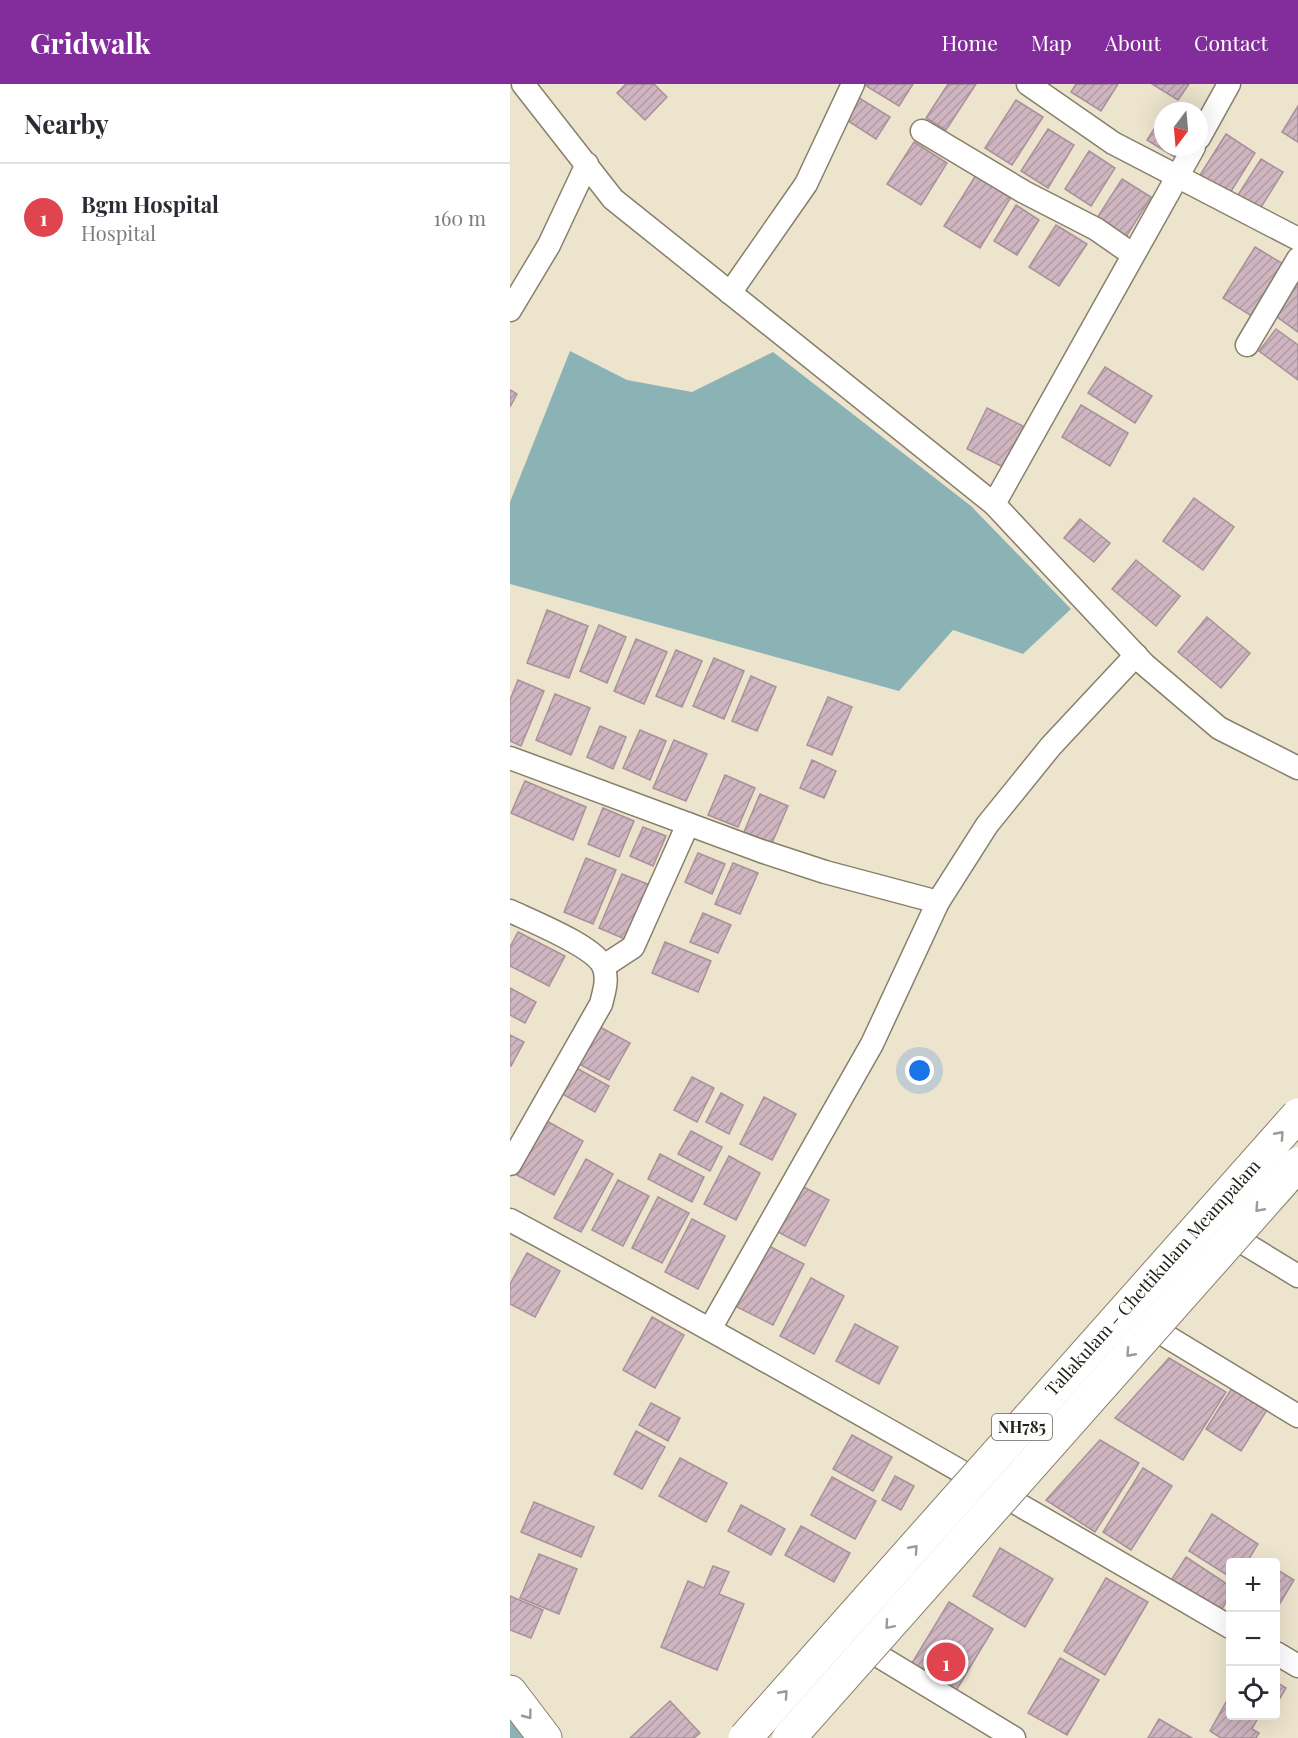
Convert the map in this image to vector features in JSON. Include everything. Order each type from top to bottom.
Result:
[{"type":"main road","name":"Tallakulam - Chettikulam Meampalam","points":[[745,1738],[1298,1115]]},
{"type":"main road","name":"Tallakulam - Chettikulam Meampalam","points":[[789,1738],[1298,1164]]},
{"type":"main road","points":[[510,1692],[545,1738]]},
{"type":"street","points":[[523,84],[614,199],[994,504],[1136,655],[1219,728],[1298,768]]},
{"type":"street","points":[[730,293],[806,184],[853,84]]},
{"type":"street","points":[[1028,84],[1113,142],[1298,239]]},
{"type":"street","points":[[1208,122],[1229,84]]},
{"type":"street","points":[[922,131],[1024,192],[1095,229],[1132,254]]},
{"type":"street","points":[[994,504],[1132,254],[1189,156]]},
{"type":"street","points":[[510,310],[549,244],[587,164]]},
{"type":"street","points":[[1247,345],[1298,259]]},
{"type":"street","points":[[710,1329],[872,1044],[938,902],[994,816],[1051,746],[1136,655]]},
{"type":"street","points":[[510,758],[825,872],[938,902]]},
{"type":"street","points":[[604,966],[633,947],[688,824]]},
{"type":"street","points":[[510,911],[589,951],[604,966],[606,983],[601,1004],[510,1164]]},
{"type":"street","points":[[510,1220],[968,1473],[1226,1625]]},
{"type":"street","points":[[1242,1242],[1298,1276]]},
{"type":"street","points":[[1161,1333],[1298,1416]]},
{"type":"street","points":[[877,1655],[1014,1738]]},
{"type":"street","points":[[1280,1656],[1298,1666]]},
{"type":"water","points":[[570,351],[627,380],[692,392],[773,352],[971,506],[1071,609],[1023,654],[953,630],[899,691],[510,584],[510,502]]},
{"type":"building","points":[[626,84],[654,84],[667,97],[645,120],[617,93]]},
{"type":"building","points":[[863,84],[913,84],[899,106]]},
{"type":"building","points":[[948,84],[976,84],[946,130],[926,118]]},
{"type":"building","points":[[1076,84],[1118,84],[1101,111],[1071,92]]},
{"type":"building","points":[[1152,84],[1189,84],[1178,100]]},
{"type":"building","points":[[856,96],[890,117],[876,139],[842,117]]},
{"type":"building","points":[[1016,100],[1043,117],[1012,165],[985,148]]},
{"type":"building","points":[[1298,106],[1298,142],[1282,132]]},
{"type":"building","points":[[1048,129],[1074,145],[1048,188],[1021,171]]},
{"type":"building","points":[[1154,129],[1154,144],[1147,140]]},
{"type":"building","points":[[1226,134],[1255,153],[1230,193],[1200,175]]},
{"type":"building","points":[[914,142],[947,163],[921,205],[887,184]]},
{"type":"building","points":[[1089,151],[1115,168],[1091,206],[1065,189]]},
{"type":"building","points":[[1261,159],[1283,172],[1258,212],[1236,198]]},
{"type":"building","points":[[976,175],[1011,197],[980,248],[944,226]]},
{"type":"building","points":[[1122,179],[1151,197],[1126,237],[1097,218]]},
{"type":"building","points":[[1016,205],[1039,220],[1017,255],[994,241]]},
{"type":"building","points":[[1056,225],[1087,244],[1059,286],[1029,267]]},
{"type":"building","points":[[1255,247],[1285,265],[1253,317],[1223,298]]},
{"type":"building","points":[[1298,280],[1298,332],[1273,314]]},
{"type":"building","points":[[1276,329],[1298,345],[1298,380],[1259,351]]},
{"type":"building","points":[[1105,367],[1152,396],[1135,423],[1088,393]]},
{"type":"building","points":[[510,390],[517,394],[510,407]]},
{"type":"building","points":[[1081,405],[1128,433],[1110,466],[1062,437]]},
{"type":"building","points":[[987,408],[1025,427],[1005,468],[967,449]]},
{"type":"building","points":[[1194,498],[1234,527],[1203,570],[1163,541]]},
{"type":"building","points":[[1080,519],[1110,543],[1094,562],[1064,538]]},
{"type":"building","points":[[1136,560],[1180,596],[1156,626],[1112,589]]},
{"type":"building","points":[[547,610],[588,626],[569,678],[527,663]]},
{"type":"building","points":[[1207,617],[1250,653],[1221,688],[1178,652]]},
{"type":"building","points":[[599,625],[626,637],[607,683],[580,671]]},
{"type":"building","points":[[636,639],[667,652],[644,704],[614,691]]},
{"type":"building","points":[[676,650],[702,661],[682,707],[656,696]]},
{"type":"building","points":[[714,658],[744,671],[724,719],[693,706]]},
{"type":"building","points":[[751,676],[776,687],[757,731],[732,721]]},
{"type":"building","points":[[518,680],[544,691],[521,746],[510,741],[510,700]]},
{"type":"building","points":[[555,694],[590,708],[571,755],[536,740]]},
{"type":"building","points":[[828,697],[852,707],[832,755],[807,745]]},
{"type":"building","points":[[600,726],[626,737],[613,769],[587,757]]},
{"type":"building","points":[[640,730],[666,741],[650,780],[623,768]]},
{"type":"building","points":[[674,740],[707,754],[686,801],[653,788]]},
{"type":"building","points":[[812,760],[836,771],[824,798],[800,788]]},
{"type":"building","points":[[725,775],[755,788],[738,827],[708,815]]},
{"type":"building","points":[[525,781],[586,807],[573,840],[511,813]]},
{"type":"building","points":[[760,794],[788,806],[772,843],[744,832]]},
{"type":"building","points":[[603,808],[634,821],[619,857],[588,844]]},
{"type":"building","points":[[643,827],[666,836],[653,866],[630,856]]},
{"type":"building","points":[[698,853],[725,864],[712,894],[685,882]]},
{"type":"building","points":[[586,858],[616,870],[593,924],[564,912]]},
{"type":"building","points":[[733,863],[758,873],[740,914],[715,904]]},
{"type":"building","points":[[622,874],[655,887],[632,942],[599,928]]},
{"type":"building","points":[[703,913],[731,925],[718,953],[690,942]]},
{"type":"building","points":[[518,932],[565,956],[549,986],[510,966],[510,947]]},
{"type":"building","points":[[665,942],[711,961],[698,992],[652,973]]},
{"type":"building","points":[[510,988],[536,1002],[525,1023],[510,1015]]},
{"type":"building","points":[[598,1026],[630,1043],[609,1080],[577,1063]]},
{"type":"building","points":[[510,1035],[524,1042],[511,1066],[510,1065]]},
{"type":"building","points":[[571,1065],[609,1086],[595,1112],[557,1091]]},
{"type":"building","points":[[692,1077],[714,1088],[697,1122],[674,1110]]},
{"type":"building","points":[[721,1093],[743,1105],[729,1134],[706,1122]]},
{"type":"building","points":[[764,1097],[796,1114],[772,1160],[740,1144]]},
{"type":"building","points":[[543,1119],[583,1141],[554,1195],[513,1173]]},
{"type":"building","points":[[691,1131],[722,1147],[710,1171],[678,1154]]},
{"type":"building","points":[[660,1154],[704,1177],[692,1202],[648,1179]]},
{"type":"building","points":[[729,1156],[760,1173],[736,1220],[704,1204]]},
{"type":"building","points":[[586,1159],[613,1174],[581,1232],[554,1218]]},
{"type":"building","points":[[618,1180],[649,1196],[623,1246],[592,1230]]},
{"type":"building","points":[[796,1183],[829,1200],[805,1246],[772,1229]]},
{"type":"building","points":[[658,1197],[689,1213],[662,1263],[632,1248]]},
{"type":"building","points":[[692,1219],[725,1236],[698,1289],[665,1272]]},
{"type":"building","points":[[767,1245],[804,1264],[773,1325],[735,1306]]},
{"type":"building","points":[[527,1253],[560,1271],[535,1317],[510,1304],[510,1284]]},
{"type":"building","points":[[811,1278],[844,1296],[814,1354],[780,1336]]},
{"type":"building","points":[[652,1317],[684,1335],[655,1388],[623,1370]]},
{"type":"building","points":[[855,1324],[898,1347],[879,1384],[836,1361]]},
{"type":"building","points":[[1169,1358],[1226,1392],[1183,1460],[1115,1418]]},
{"type":"building","points":[[1232,1388],[1267,1410],[1241,1451],[1206,1429]]},
{"type":"building","points":[[651,1403],[680,1418],[668,1441],[639,1425]]},
{"type":"building","points":[[636,1431],[665,1447],[642,1489],[614,1474]]},
{"type":"building","points":[[852,1435],[892,1457],[873,1491],[833,1469]]},
{"type":"building","points":[[1100,1440],[1139,1463],[1095,1532],[1046,1500]]},
{"type":"building","points":[[680,1458],[727,1483],[706,1522],[659,1496]]},
{"type":"building","points":[[1143,1468],[1172,1486],[1131,1550],[1103,1532]]},
{"type":"building","points":[[895,1476],[914,1486],[901,1510],[882,1500]]},
{"type":"building","points":[[832,1477],[876,1501],[855,1539],[811,1515]]},
{"type":"building","points":[[534,1502],[594,1527],[581,1557],[521,1532]]},
{"type":"building","points":[[741,1505],[785,1529],[771,1555],[728,1531]]},
{"type":"building","points":[[1212,1514],[1258,1544],[1249,1558],[1226,1558],[1226,1574],[1189,1551]]},
{"type":"building","points":[[801,1526],[850,1553],[834,1582],[785,1555]]},
{"type":"building","points":[[1000,1548],[1053,1579],[1025,1627],[973,1596]]},
{"type":"building","points":[[539,1554],[577,1569],[559,1614],[520,1598]]},
{"type":"building","points":[[1186,1557],[1226,1583],[1226,1602],[1217,1617],[1168,1585]]},
{"type":"building","points":[[713,1566],[729,1572],[719,1594],[744,1604],[717,1670],[661,1647],[688,1581],[704,1588]]},
{"type":"building","points":[[1280,1571],[1294,1580],[1280,1603]]},
{"type":"building","points":[[1106,1578],[1148,1602],[1105,1675],[1064,1651]]},
{"type":"building","points":[[510,1596],[543,1610],[531,1638],[510,1630]]},
{"type":"building","points":[[949,1602],[993,1629],[954,1694],[909,1668]]},
{"type":"building","points":[[1060,1658],[1099,1680],[1067,1735],[1028,1713]]},
{"type":"building","points":[[1280,1684],[1286,1688],[1280,1698]]},
{"type":"building","points":[[670,1701],[700,1733],[694,1738],[630,1738]]},
{"type":"building","points":[[1226,1702],[1226,1720],[1257,1720],[1252,1729],[1259,1733],[1256,1738],[1221,1738],[1210,1731]]},
{"type":"building","points":[[1159,1719],[1192,1738],[1148,1738]]},
{"type":"waterway","points":[[510,1724],[521,1738]]},
{"type":"place","name":"Bgm Hospital","points":[[946,1662]]}]
